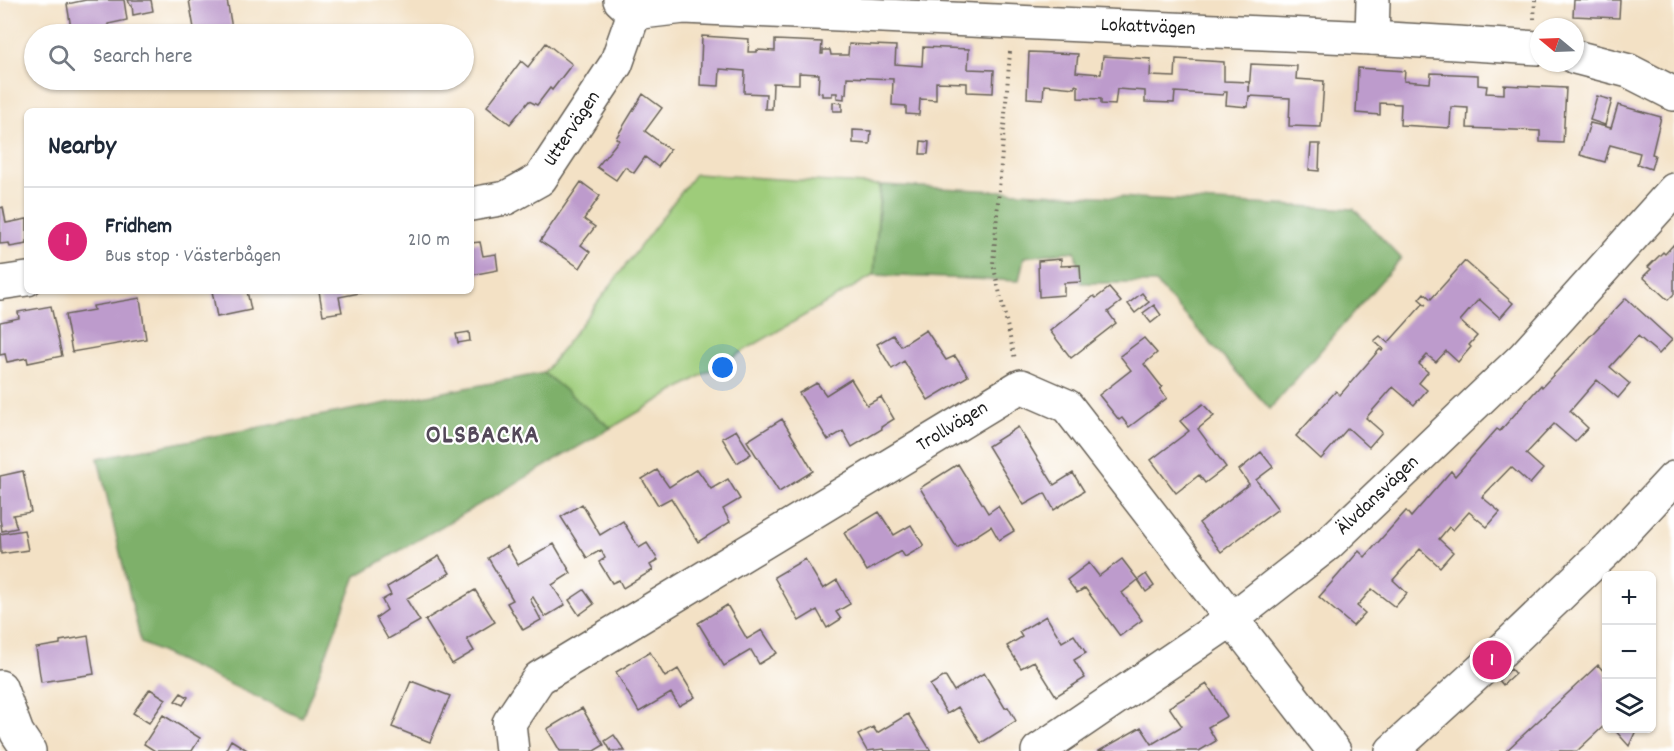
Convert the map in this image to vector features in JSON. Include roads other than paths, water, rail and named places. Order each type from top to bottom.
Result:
[{"type":"street","points":[[1372,38],[1373,0]]},
{"type":"street","name":"Lokattvägen","points":[[627,7],[684,7],[1012,21],[1096,12],[1372,38],[1530,47]]},
{"type":"street","name":"Uttervägen","points":[[474,203],[506,198],[540,179],[616,64],[627,7]]},
{"type":"street","points":[[1584,59],[1629,71],[1674,94]]},
{"type":"street","name":"Älvdansvägen","points":[[1038,751],[1232,619],[1328,544],[1523,358],[1674,190]]},
{"type":"street","points":[[0,283],[24,279]]},
{"type":"street","name":"Trollvägen","points":[[513,751],[509,723],[539,678],[1021,386],[1067,406],[1232,619]]},
{"type":"street","points":[[1392,751],[1492,660],[1609,548],[1674,478]]},
{"type":"street","points":[[1232,619],[1334,751]]},
{"type":"street","points":[[0,687],[17,733],[29,751]]},
{"type":"place","name":"Fridhem","points":[[1492,660]]},
{"type":"district","name":"OLSBACKA","points":[[483,436]]}]
